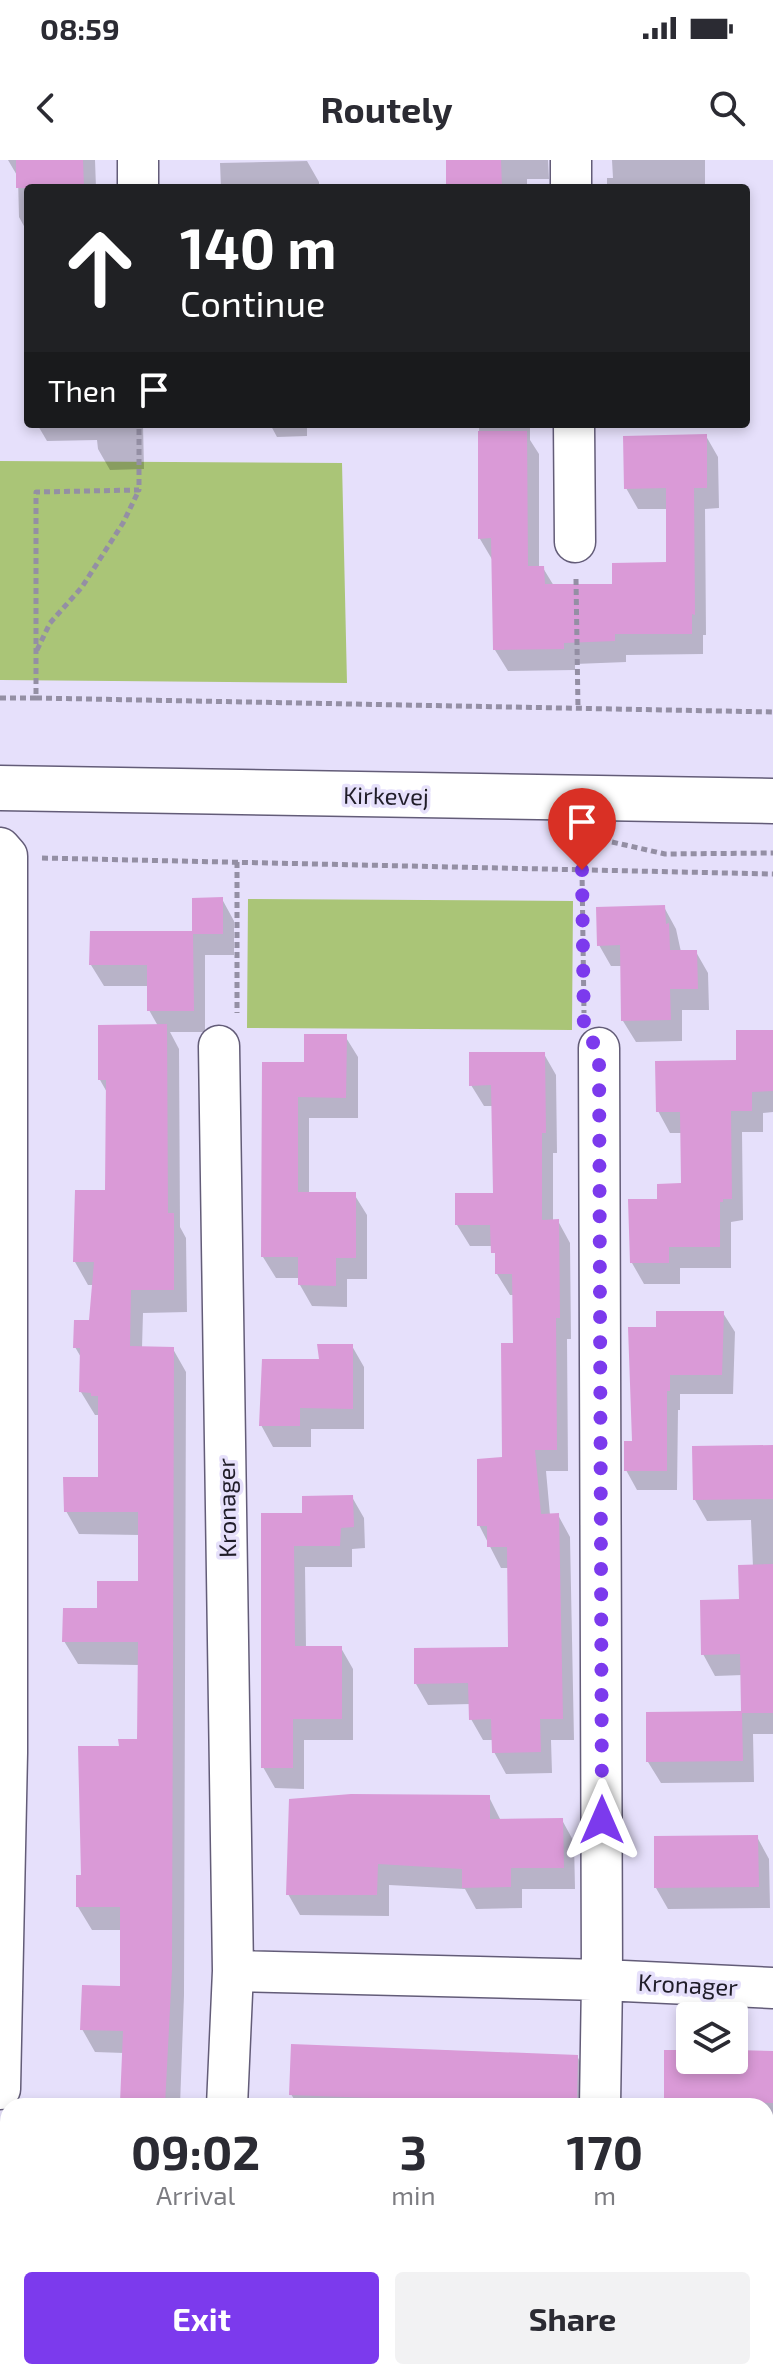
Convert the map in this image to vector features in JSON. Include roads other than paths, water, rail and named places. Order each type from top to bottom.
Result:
[{"type":"main road","name":"Kirkevej","points":[[0,788],[773,801]]},
{"type":"street","points":[[138,160],[138,184]]},
{"type":"street","points":[[571,160],[571,184]]},
{"type":"street","points":[[574,428],[575,542]]},
{"type":"street","points":[[0,2089],[7,856],[17,853]]},
{"type":"street","name":"Kronager","points":[[219,1046],[233,1971],[227,2098]]},
{"type":"street","name":"Kronager","points":[[599,1048],[600,2098]]},
{"type":"street","name":"Kronager","points":[[233,1971],[602,1980],[773,1988]]}]
